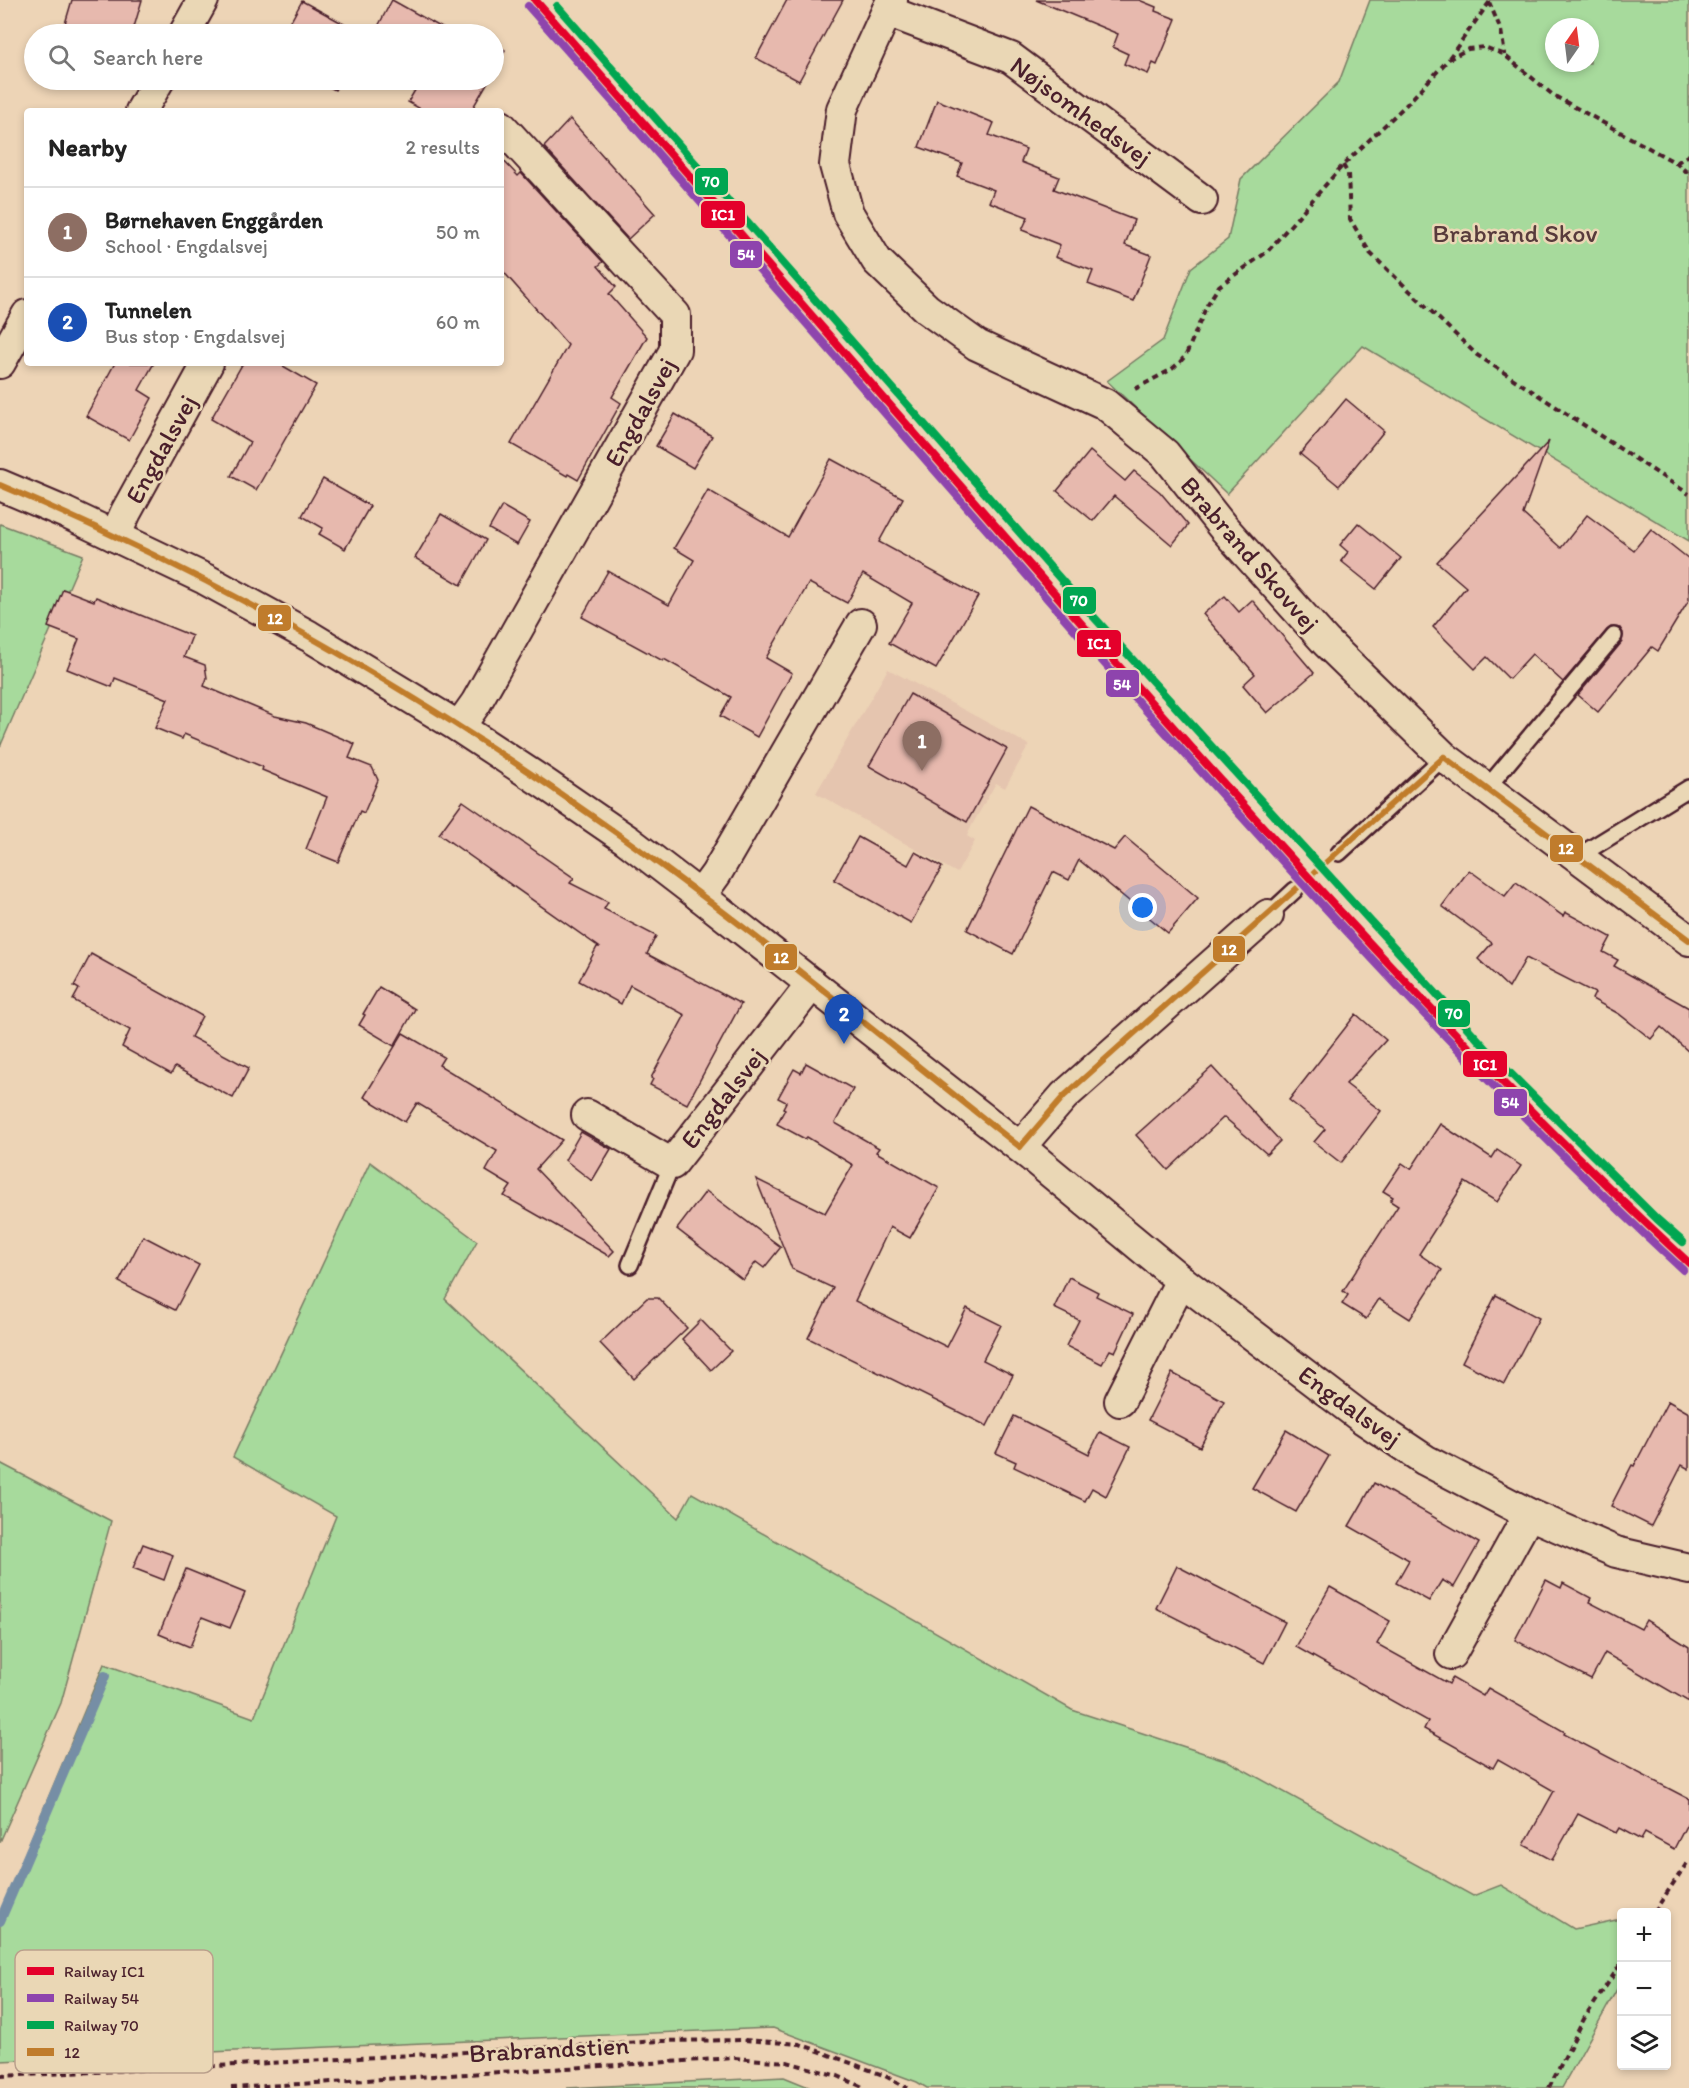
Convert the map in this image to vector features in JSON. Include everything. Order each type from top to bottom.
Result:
[{"type":"street","points":[[190,24],[203,0]]},
{"type":"street","name":"Nøjsomhedsvej","points":[[835,165],[842,109],[889,5],[1011,58],[1202,200]]},
{"type":"street","points":[[143,108],[153,90]]},
{"type":"street","name":"Engdalsvej","points":[[459,727],[476,703],[675,350],[675,315],[504,129]]},
{"type":"street","name":"Brabrand Skovvej","points":[[835,165],[848,213],[877,261],[927,309],[977,345],[1105,404],[1165,454],[1222,526],[1326,642],[1444,757],[1689,940]]},
{"type":"street","points":[[0,363],[24,320]]},
{"type":"street","name":"Engdalsvej","points":[[115,536],[206,366]]},
{"type":"street","name":"Engdalsvej","points":[[0,485],[205,579],[309,636],[459,727],[627,840],[1020,1147],[1182,1281],[1362,1419],[1425,1460],[1529,1514],[1616,1552],[1689,1569]]},
{"type":"street","points":[[700,896],[716,874],[861,624]]},
{"type":"street","points":[[1020,1147],[1064,1096],[1268,915]]},
{"type":"street","name":"Engdalsvej","points":[[587,1115],[672,1164],[812,984]]},
{"type":"street","points":[[1119,1401],[1182,1281]]},
{"type":"street","points":[[1451,1654],[1529,1514]]},
{"type":"lane","points":[[1486,789],[1614,636]]},
{"type":"lane","points":[[1339,853],[1444,757]]},
{"type":"lane","points":[[1576,857],[1689,788]]},
{"type":"lane","points":[[1268,915],[1295,890]]},
{"type":"lane","points":[[630,1265],[672,1164]]},
{"type":"path","points":[[1490,1],[1502,30],[1505,56]]},
{"type":"path","points":[[1105,404],[1180,363],[1219,286],[1267,252],[1343,165],[1407,104],[1449,59],[1490,1]]},
{"type":"path","points":[[1449,59],[1468,49],[1484,47],[1505,56],[1553,95],[1676,164],[1689,174]]},
{"type":"path","points":[[1676,164],[1689,155]]},
{"type":"path","points":[[1343,165],[1348,174],[1350,219],[1370,253],[1477,355],[1689,494]]},
{"type":"path","points":[[1657,1908],[1689,1860]]},
{"type":"path","points":[[1549,2088],[1584,2019],[1617,1970]]},
{"type":"path","points":[[213,2066],[660,2041],[746,2040],[800,2044],[882,2075],[908,2088]]},
{"type":"path","name":"Brabrandstien","points":[[231,2088],[735,2058],[787,2062],[838,2076],[865,2088]]},
{"type":"path","points":[[0,2076],[70,2073]]},
{"type":"shaded area","points":[[888,669],[1029,745],[1005,788],[996,783],[972,825],[967,836],[975,841],[957,873],[816,793]]},
{"type":"green space","name":"Brabrand Skov","points":[[1370,0],[1689,0],[1689,541],[1363,346],[1227,494],[1107,381],[1163,340],[1191,268],[1228,239],[1241,179],[1339,82]]},
{"type":"green space","points":[[0,524],[83,555],[0,747]]},
{"type":"green space","points":[[370,1162],[477,1241],[445,1299],[678,1518],[692,1493],[1072,1710],[1228,1761],[1473,1896],[1501,1885],[1574,1929],[1617,1920],[1617,1989],[1562,2088],[927,2088],[917,2082],[773,2028],[213,2052],[213,1950],[15,1950],[15,2060],[0,2061],[0,1913],[104,1664],[254,1718],[336,1516],[233,1457]]},
{"type":"green space","points":[[0,1463],[111,1521],[61,1703],[0,1842]]},
{"type":"green space","points":[[784,2077],[811,2088],[567,2088]]},
{"type":"building","points":[[72,0],[142,0],[135,24],[65,24]]},
{"type":"building","points":[[392,0],[435,24],[379,24]]},
{"type":"building","points":[[787,0],[843,0],[799,81],[756,58]]},
{"type":"building","points":[[1036,0],[1139,0],[1156,7],[1155,11],[1176,19],[1157,65],[1153,63],[1148,74],[1124,64],[1128,54],[1113,47],[1118,34]]},
{"type":"building","points":[[302,1],[344,24],[289,24]]},
{"type":"building","points":[[415,90],[483,90],[473,108],[419,108],[408,102]]},
{"type":"building","points":[[937,100],[994,123],[989,135],[1026,149],[1021,162],[1059,177],[1054,189],[1134,220],[1125,245],[1151,255],[1133,301],[1088,284],[1093,271],[1055,257],[1060,245],[1022,230],[1028,217],[989,202],[994,190],[957,176],[962,163],[919,147]]},
{"type":"building","points":[[570,119],[655,214],[628,239],[544,147]]},
{"type":"building","points":[[504,161],[518,176],[521,173],[603,262],[598,266],[616,287],[609,294],[647,337],[612,397],[621,403],[578,480],[511,444],[568,345],[504,272]]},
{"type":"building","points":[[113,366],[152,366],[139,390],[152,398],[129,440],[86,416]]},
{"type":"building","points":[[241,366],[283,366],[316,385],[256,490],[231,476],[250,442],[211,419]]},
{"type":"building","points":[[1346,399],[1384,431],[1339,486],[1300,454]]},
{"type":"building","points":[[675,414],[712,436],[693,468],[656,446]]},
{"type":"building","points":[[1549,441],[1523,514],[1561,548],[1587,515],[1634,550],[1651,529],[1689,559],[1689,600],[1658,651],[1652,647],[1598,712],[1578,695],[1622,642],[1623,633],[1620,628],[1611,627],[1607,630],[1563,682],[1532,654],[1509,679],[1487,657],[1475,669],[1433,627],[1466,587],[1437,562]]},
{"type":"building","points":[[1090,451],[1125,481],[1134,471],[1160,492],[1188,525],[1172,545],[1114,496],[1093,521],[1057,491]]},
{"type":"building","points":[[831,459],[903,498],[879,542],[978,596],[936,669],[889,643],[912,603],[863,574],[847,603],[809,583],[766,658],[792,673],[757,737],[720,716],[731,697],[582,617],[608,571],[669,605],[694,560],[674,548],[708,490],[788,537]]},
{"type":"building","points":[[323,479],[370,506],[345,549],[319,534],[323,528],[302,516]]},
{"type":"building","points":[[502,506],[530,522],[517,545],[489,529]]},
{"type":"building","points":[[441,514],[486,540],[461,585],[415,558]]},
{"type":"building","points":[[1358,523],[1401,558],[1376,589],[1341,561],[1348,552],[1340,545]]},
{"type":"building","points":[[63,589],[94,601],[96,597],[192,636],[184,657],[205,665],[207,678],[204,686],[275,716],[306,723],[355,744],[349,758],[372,767],[378,780],[364,813],[360,811],[338,862],[306,849],[327,797],[184,734],[182,739],[155,728],[168,699],[115,678],[112,687],[67,669],[79,639],[48,627]]},
{"type":"building","points":[[1225,596],[1239,612],[1252,600],[1314,673],[1267,713],[1243,685],[1255,674],[1203,614]]},
{"type":"building","points":[[910,694],[1007,749],[967,822],[869,766]]},
{"type":"building","points":[[463,801],[574,878],[570,883],[608,902],[604,909],[656,936],[647,954],[741,1004],[687,1104],[650,1085],[653,1079],[651,1078],[685,1015],[630,985],[621,1004],[579,981],[599,947],[439,834]]},
{"type":"building","points":[[1028,806],[1114,850],[1125,837],[1198,898],[1168,933],[1079,860],[1069,880],[1053,872],[1013,954],[967,930]]},
{"type":"building","points":[[858,837],[908,865],[915,852],[942,867],[911,923],[834,880]]},
{"type":"building","points":[[1469,870],[1505,896],[1516,882],[1563,916],[1565,912],[1611,937],[1603,952],[1618,960],[1614,966],[1689,1008],[1689,1052],[1661,1027],[1651,1039],[1619,1014],[1592,999],[1595,993],[1526,958],[1509,988],[1478,959],[1492,943],[1442,906]]},
{"type":"building","points":[[91,954],[202,1016],[191,1037],[249,1068],[233,1098],[175,1067],[171,1074],[122,1047],[130,1030],[73,1000],[79,989],[74,986]]},
{"type":"building","points":[[379,987],[415,1009],[394,1046],[359,1025]]},
{"type":"building","points":[[1356,1014],[1386,1040],[1346,1084],[1381,1111],[1341,1163],[1314,1142],[1325,1129],[1289,1100]]},
{"type":"building","points":[[403,1033],[444,1057],[439,1065],[562,1140],[536,1169],[614,1251],[609,1256],[504,1196],[511,1186],[486,1171],[497,1151],[417,1103],[405,1122],[364,1097]]},
{"type":"building","points":[[806,1063],[853,1089],[835,1123],[879,1148],[876,1152],[939,1188],[910,1238],[890,1227],[855,1301],[947,1347],[967,1308],[1001,1325],[983,1360],[1013,1375],[987,1426],[808,1338],[833,1288],[792,1269],[756,1179],[825,1213],[853,1165],[807,1137],[805,1139],[777,1124],[786,1102],[778,1098],[794,1069],[801,1073]]},
{"type":"building","points":[[1212,1067],[1280,1141],[1267,1154],[1224,1117],[1168,1170],[1136,1135]]},
{"type":"building","points":[[1440,1124],[1492,1158],[1497,1150],[1521,1166],[1497,1202],[1465,1182],[1419,1254],[1442,1270],[1410,1319],[1379,1299],[1366,1319],[1342,1304],[1348,1295],[1343,1291],[1398,1206],[1390,1201],[1393,1197],[1383,1191],[1402,1163],[1411,1169]]},
{"type":"building","points":[[581,1132],[611,1149],[592,1181],[565,1160]]},
{"type":"building","points":[[706,1191],[781,1247],[764,1268],[756,1262],[743,1280],[677,1229]]},
{"type":"building","points":[[143,1236],[199,1265],[175,1310],[119,1282]]},
{"type":"building","points":[[1069,1277],[1098,1292],[1096,1296],[1133,1314],[1115,1352],[1110,1350],[1102,1364],[1066,1346],[1079,1320],[1054,1308]]},
{"type":"building","points":[[1496,1295],[1539,1318],[1504,1384],[1462,1362]]},
{"type":"building","points":[[647,1298],[658,1298],[687,1328],[634,1379],[600,1343]]},
{"type":"building","points":[[701,1320],[731,1351],[711,1370],[682,1339]]},
{"type":"building","points":[[1172,1373],[1224,1401],[1200,1447],[1148,1420]]},
{"type":"building","points":[[1668,1401],[1689,1413],[1689,1469],[1682,1465],[1651,1526],[1611,1506]]},
{"type":"building","points":[[1014,1416],[1089,1454],[1100,1432],[1130,1447],[1106,1496],[1092,1488],[1085,1501],[1014,1467],[1016,1462],[996,1453]]},
{"type":"building","points":[[1286,1430],[1329,1456],[1296,1512],[1252,1488]]},
{"type":"building","points":[[1374,1483],[1479,1543],[1454,1587],[1442,1580],[1429,1601],[1396,1583],[1409,1560],[1349,1526]]},
{"type":"building","points":[[143,1544],[173,1555],[164,1580],[133,1568]]},
{"type":"building","points":[[1177,1566],[1285,1622],[1264,1663],[1156,1608]]},
{"type":"building","points":[[186,1569],[245,1593],[230,1628],[202,1617],[190,1647],[159,1634]]},
{"type":"building","points":[[1546,1580],[1561,1588],[1563,1583],[1591,1598],[1589,1602],[1641,1629],[1646,1620],[1689,1647],[1689,1702],[1605,1653],[1591,1679],[1515,1640]]},
{"type":"building","points":[[1330,1587],[1390,1621],[1377,1644],[1449,1684],[1452,1678],[1483,1696],[1488,1688],[1565,1732],[1564,1734],[1689,1799],[1689,1820],[1674,1849],[1645,1833],[1641,1840],[1619,1828],[1616,1833],[1578,1814],[1552,1860],[1524,1845],[1554,1791],[1498,1759],[1493,1768],[1424,1729],[1428,1721],[1296,1647]]},
{"type":"waterway","points":[[0,1921],[105,1676]]},
{"type":"rail line","name":"IC1","points":[[535,0],[1086,629],[1292,858],[1486,1065],[1552,1132],[1689,1263]]},
{"type":"rail line","name":"54","points":[[528,6],[1079,635],[1285,865],[1480,1072],[1546,1139],[1683,1270]]},
{"type":"rail line","name":"70","points":[[557,6],[1093,616],[1494,1057],[1683,1242]]},
{"type":"transit line","name":"12","points":[[0,485],[156,556],[233,595],[383,679],[456,724],[528,771],[706,899],[1020,1147]]},
{"type":"transit line","name":"12","points":[[1444,757],[1689,940]]},
{"type":"transit line","name":"12","points":[[1020,1147],[1064,1096],[1444,757]]},
{"type":"place","name":"Børnehaven Enggården","points":[[922,771]]},
{"type":"place","name":"Tunnelen","points":[[844,1044]]}]
